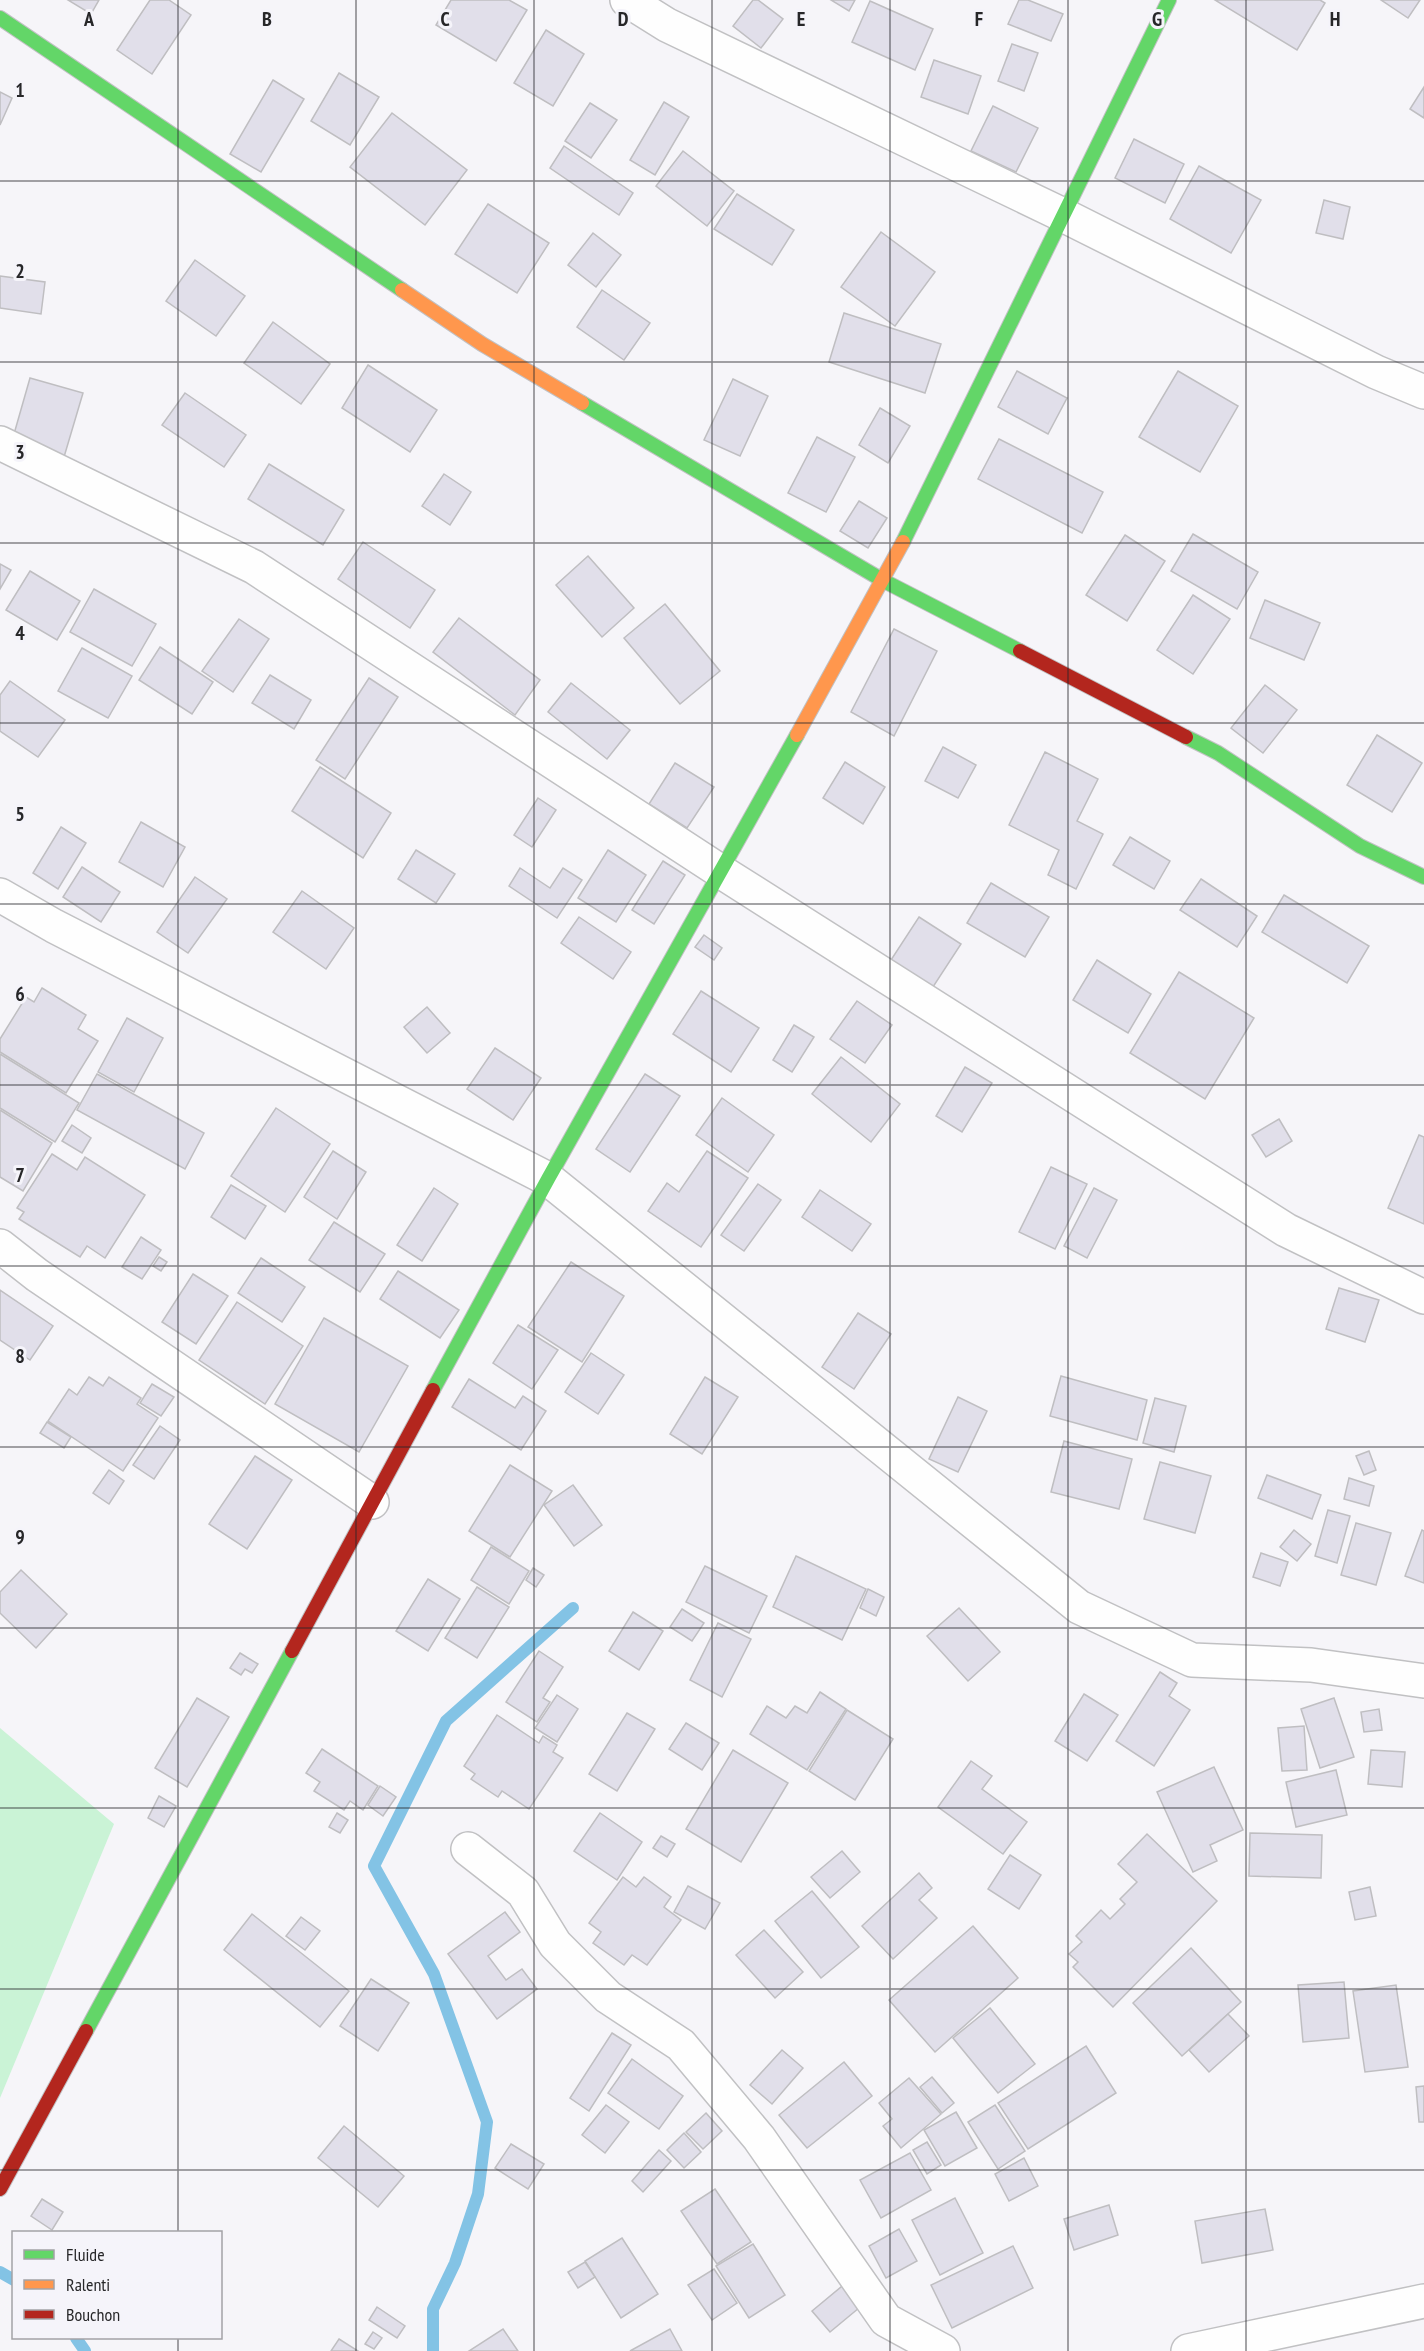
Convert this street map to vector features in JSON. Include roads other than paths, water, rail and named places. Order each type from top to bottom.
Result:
[{"type":"street","points":[[627,0],[667,25],[1063,215],[1376,372],[1424,392]]},
{"type":"street","points":[[0,2189],[548,1179],[884,581],[1169,0]]},
{"type":"street","points":[[0,18],[482,344],[884,581],[1218,753],[1360,846],[1424,877]]},
{"type":"street","points":[[0,443],[254,567],[720,871],[1286,1230],[1424,1297]]},
{"type":"street","points":[[0,895],[54,926],[548,1179],[1079,1607],[1192,1660],[1311,1665],[1424,1681]]},
{"type":"street","points":[[0,1246],[46,1282],[372,1502]]},
{"type":"street","points":[[468,1849],[524,1892],[555,1944],[608,1997],[681,2045],[759,2139],[886,2320],[943,2351]]},
{"type":"street","points":[[1188,2351],[1424,2301]]},
{"type":"waterway","points":[[433,2351],[433,2309],[455,2263],[478,2194],[487,2122],[434,1974],[374,1866],[446,1721],[573,1608]]},
{"type":"waterway","points":[[0,2272],[12,2279]]},
{"type":"waterway","points":[[77,2339],[85,2351]]}]
